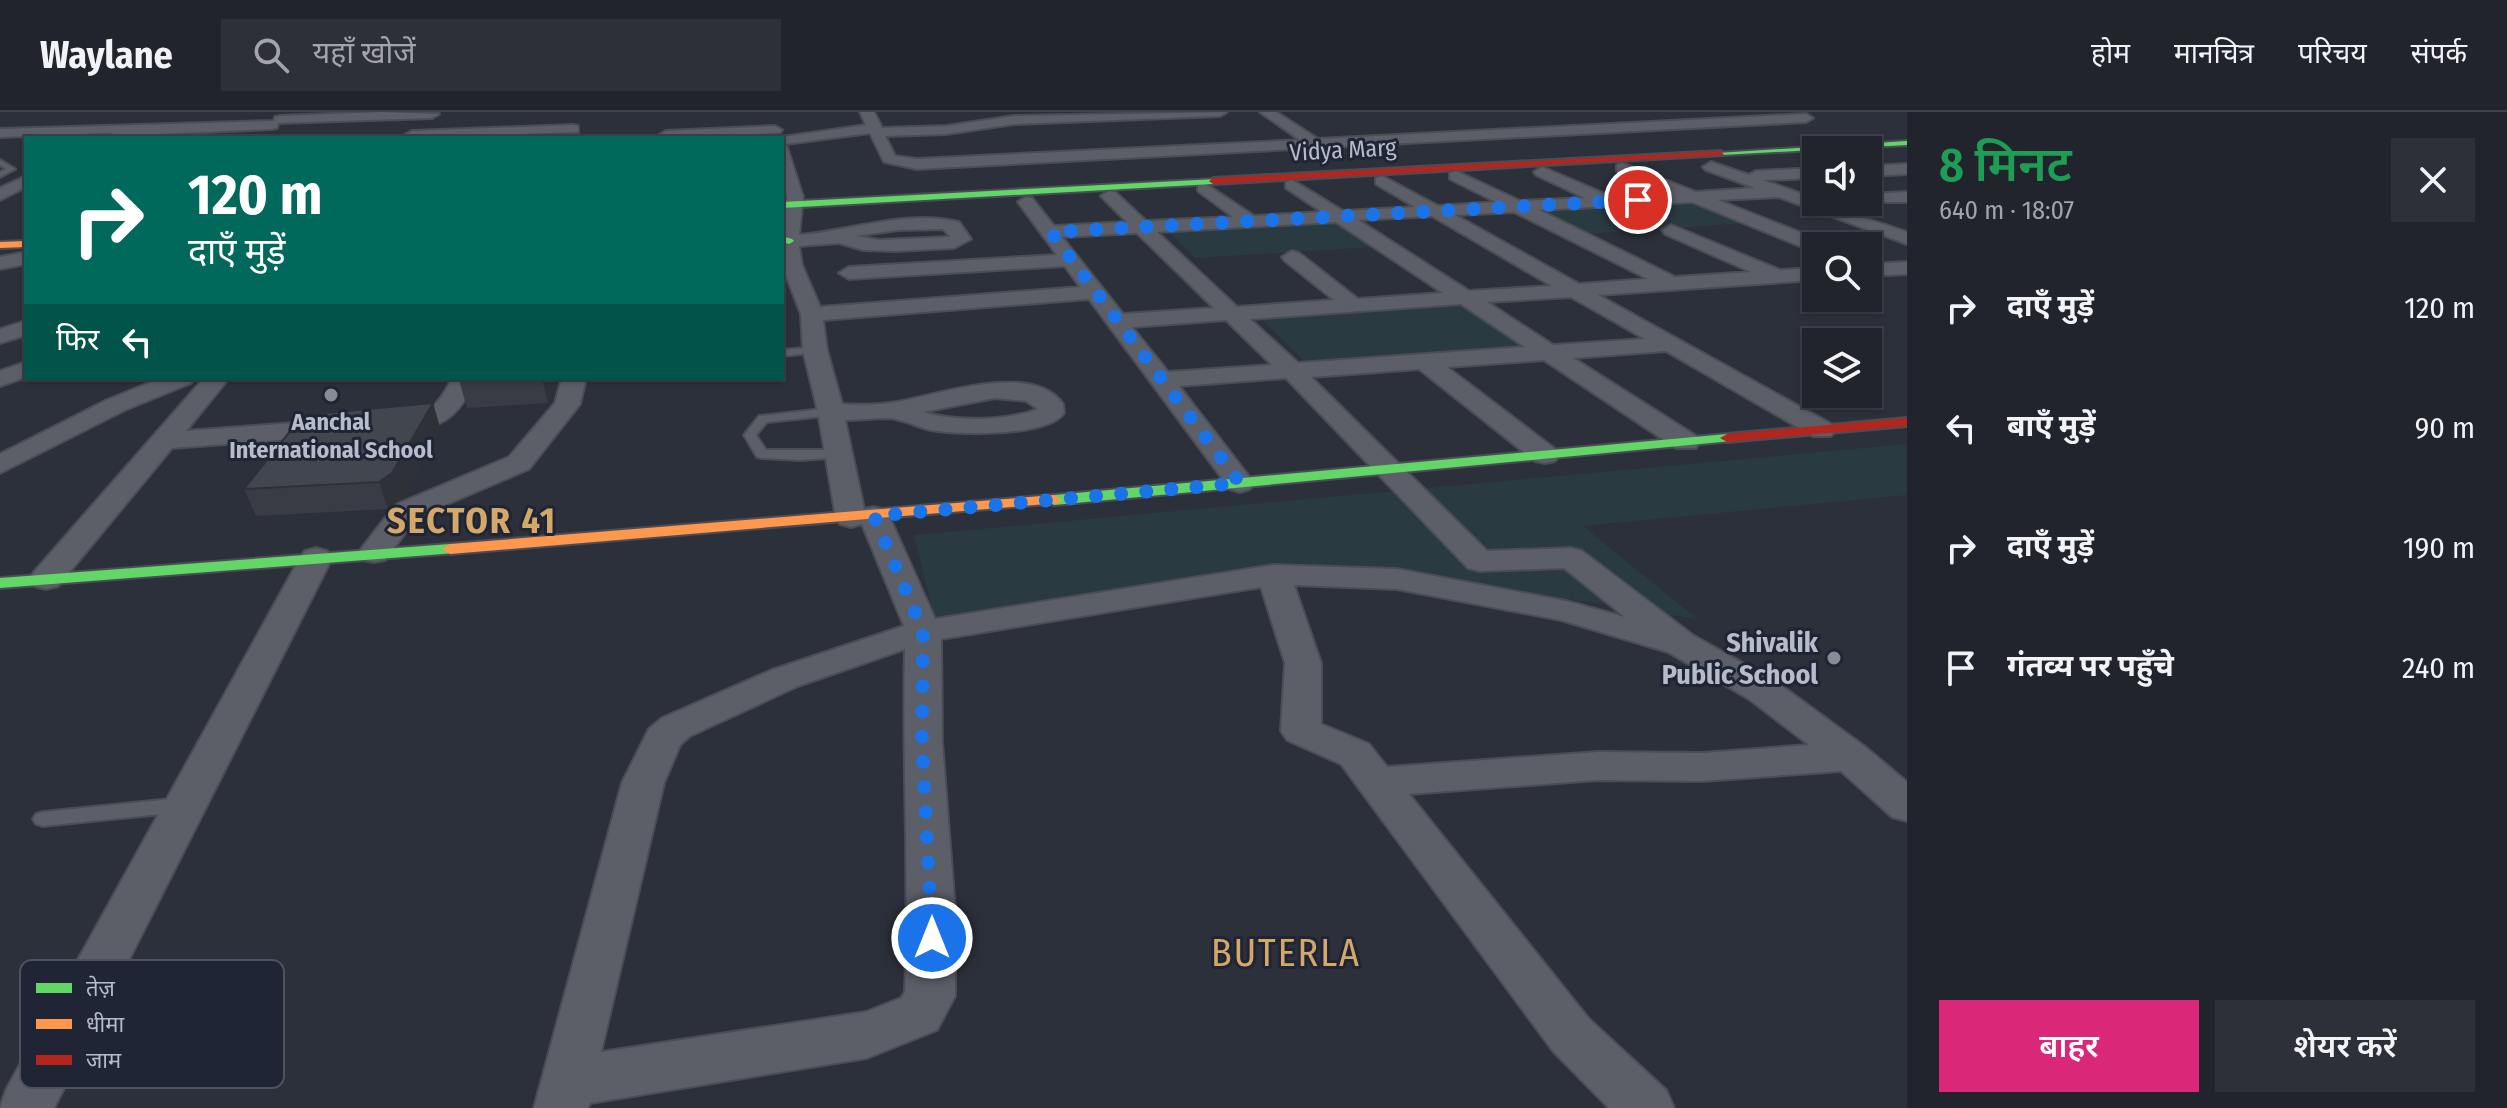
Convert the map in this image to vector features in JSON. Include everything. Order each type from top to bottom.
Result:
[{"type":"main road","name":"Vidya Marg","points":[[789,201],[909,191],[1907,141]]},
{"type":"main road","name":"Vidya Marg","points":[[789,201],[1907,141]]},
{"type":"main road","points":[[849,183],[909,191]]},
{"type":"main road","points":[[0,237],[24,235]]},
{"type":"main road","points":[[0,245],[24,244]]},
{"type":"main road","points":[[0,583],[862,517],[1907,422]]},
{"type":"street","points":[[771,112],[779,136]]},
{"type":"street","points":[[867,112],[889,159],[917,164],[1813,120],[1785,112]]},
{"type":"street","points":[[666,132],[779,136],[836,131],[946,130],[1014,120],[1220,112]]},
{"type":"street","points":[[1267,112],[1314,143]]},
{"type":"street","points":[[1722,112],[1750,121]]},
{"type":"street","points":[[0,133],[115,133],[278,117],[579,115],[571,134],[410,136]]},
{"type":"street","points":[[410,136],[431,116]]},
{"type":"street","points":[[256,136],[278,117]]},
{"type":"street","points":[[784,153],[792,177],[786,253],[812,314],[815,350],[839,454],[862,517],[923,631],[922,742],[932,910],[930,996],[919,1014],[867,1035],[564,1095],[643,783],[663,738],[676,727],[785,678],[923,631],[1274,575],[1397,579],[1566,611],[1681,644]]},
{"type":"street","points":[[1711,167],[1802,199]]},
{"type":"street","points":[[1622,168],[1802,240]]},
{"type":"street","points":[[1882,170],[1907,169]]},
{"type":"street","points":[[1542,172],[1609,202]]},
{"type":"street","points":[[1882,172],[1907,179]]},
{"type":"street","points":[[1741,177],[1802,174]]},
{"type":"street","points":[[1456,176],[1673,284]]},
{"type":"street","points":[[1382,181],[1822,430]]},
{"type":"street","points":[[0,195],[24,183]]},
{"type":"street","points":[[1292,185],[1686,442]]},
{"type":"street","points":[[1204,188],[1250,221]]},
{"type":"street","points":[[1051,232],[1781,192]]},
{"type":"street","points":[[1109,196],[1291,370],[1479,561],[1512,601]]},
{"type":"street","points":[[1882,198],[1907,197]]},
{"type":"street","points":[[1026,202],[1240,483]]},
{"type":"street","points":[[1849,216],[1907,238]]},
{"type":"street","points":[[786,253],[860,230],[947,224],[953,226],[962,239],[954,242],[862,244],[847,242],[842,237]]},
{"type":"street","points":[[1886,230],[1907,229]]},
{"type":"street","points":[[1671,230],[1777,276]]},
{"type":"street","points":[[1292,257],[1353,305]]},
{"type":"street","points":[[0,263],[24,258]]},
{"type":"street","points":[[849,273],[1072,260]]},
{"type":"street","points":[[1882,269],[1907,268]]},
{"type":"street","points":[[1119,321],[1802,275]]},
{"type":"street","points":[[812,314],[1096,292]]},
{"type":"street","points":[[0,336],[24,329]]},
{"type":"street","points":[[1162,380],[1670,344]]},
{"type":"street","points":[[1424,361],[1545,455]]},
{"type":"street","points":[[0,379],[24,370]]},
{"type":"street","points":[[0,465],[116,405],[177,380]]},
{"type":"street","points":[[46,579],[215,380]]},
{"type":"street","points":[[166,440],[431,420],[449,409],[463,380]]},
{"type":"street","points":[[374,553],[406,511],[519,463],[567,404],[573,380]]},
{"type":"street","points":[[831,412],[893,410],[964,394],[1007,392],[1043,398],[1050,404],[1051,413],[1026,420],[956,425],[931,422],[893,410]]},
{"type":"street","points":[[103,960],[316,558]]},
{"type":"street","points":[[1479,561],[1571,558],[1681,644],[1762,690],[1850,756],[1907,806]]},
{"type":"street","points":[[1274,575],[1303,663],[1301,731],[1355,754],[1571,1035],[1647,1108]]},
{"type":"street","points":[[1377,782],[1598,766],[1702,767],[1850,756]]},
{"type":"street","points":[[25,1108],[36,1088]]},
{"type":"lane","points":[[0,175],[11,169],[4,156]]},
{"type":"lane","points":[[784,353],[815,350]]},
{"type":"lane","points":[[831,412],[763,419],[750,435],[762,454],[839,454]]},
{"type":"lane","points":[[43,819],[185,804]]},
{"type":"shaded area","points":[[1683,199],[1746,223],[1588,234],[1534,208]]},
{"type":"shaded area","points":[[1332,220],[1374,247],[1196,258],[1165,229]]},
{"type":"shaded area","points":[[1455,301],[1527,351],[1310,366],[1256,314]]},
{"type":"shaded area","points":[[1907,444],[1907,495],[1583,526],[1697,619],[1362,567],[939,638],[914,535]]},
{"type":"building","points":[[433,403],[392,473],[379,482],[244,489],[303,415]]},
{"type":"traffic: fast","points":[[1721,153],[1907,143]]},
{"type":"traffic: fast","points":[[784,205],[1213,181]]},
{"type":"traffic: fast","points":[[784,240],[789,241]]},
{"type":"traffic: fast","points":[[1054,500],[1727,438]]},
{"type":"traffic: fast","points":[[0,583],[450,549]]},
{"type":"traffic: slow","points":[[0,245],[24,244]]},
{"type":"traffic: slow","points":[[450,549],[1054,500]]},
{"type":"traffic: jam","points":[[1213,181],[1721,153]]},
{"type":"traffic: jam","points":[[1727,438],[1907,422]]},
{"type":"place","name":"Aanchal International School","points":[[331,395]]},
{"type":"place","name":"Shivalik Public School","points":[[1834,658]]},
{"type":"district","name":"SECTOR 41","points":[[472,520]]},
{"type":"district","name":"BUTERLA","points":[[1286,953]]},
{"type":"route","points":[[932,938],[922,742],[923,631],[874,516],[1240,483],[1051,232],[1638,200]]}]
